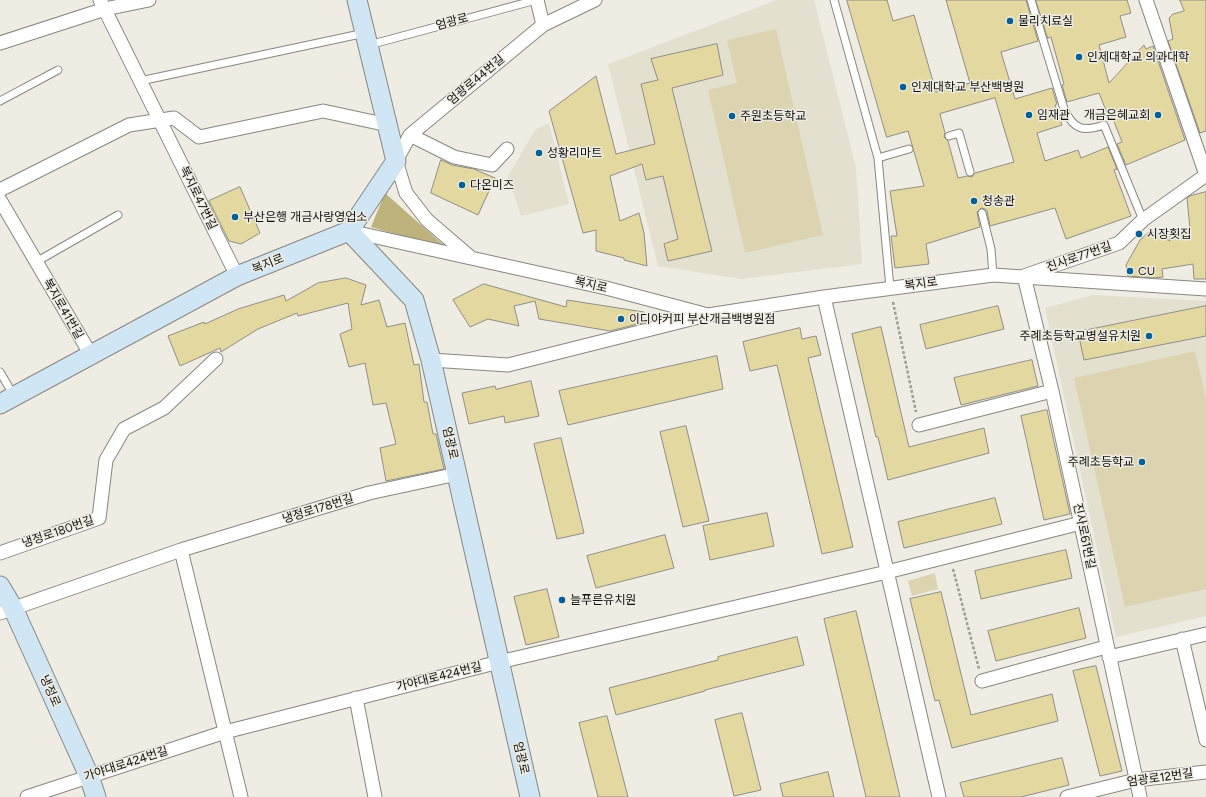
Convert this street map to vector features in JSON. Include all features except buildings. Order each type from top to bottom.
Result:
[{"type":"main road","points":[[349,231],[396,161],[357,0]]},
{"type":"main road","name":"복지로","points":[[7,400],[237,276],[349,231]]},
{"type":"main road","name":"엄광로","points":[[349,231],[414,300],[431,360],[530,797]]},
{"type":"main road","name":"냉정로","points":[[0,586],[6,611],[89,776],[96,797]]},
{"type":"street","points":[[0,43],[102,5],[149,0]]},
{"type":"street","points":[[536,0],[543,25]]},
{"type":"street","name":"엄광로44번길","points":[[396,161],[410,135],[543,25],[580,3],[595,0]]},
{"type":"street","points":[[1146,0],[1206,175]]},
{"type":"street","name":"복지로47번길","points":[[102,5],[237,276]]},
{"type":"street","points":[[0,190],[129,126],[159,120],[174,118],[199,137],[323,111],[388,125]]},
{"type":"street","points":[[410,135],[454,157],[492,165],[507,149]]},
{"type":"street","points":[[396,161],[406,193],[427,220],[472,258]]},
{"type":"street","name":"진사로77번길","points":[[1024,276],[1119,243],[1143,220],[1206,175]]},
{"type":"street","name":"복지로41번길","points":[[0,200],[91,355]]},
{"type":"street","name":"복지로","points":[[349,231],[606,288],[708,315],[824,297],[993,275],[1206,290]]},
{"type":"street","name":"진사로61번길","points":[[1024,276],[1052,391],[1140,797]]},
{"type":"street","points":[[824,297],[939,797]]},
{"type":"street","points":[[431,360],[508,365],[708,315]]},
{"type":"street","name":"냉정로180번길","points":[[0,553],[99,518],[106,460],[124,429],[164,408],[216,359]]},
{"type":"street","points":[[919,425],[1052,391]]},
{"type":"street","name":"냉정로178번길","points":[[6,611],[181,550],[369,493],[457,474]]},
{"type":"street","name":"가야대로424번길","points":[[27,797],[224,732],[499,662],[887,572],[1081,523]]},
{"type":"street","points":[[181,550],[241,797]]},
{"type":"street","points":[[982,681],[1108,652],[1206,634]]},
{"type":"street","points":[[1182,639],[1206,740]]},
{"type":"street","points":[[356,698],[375,797]]},
{"type":"street","name":"엄광로12번길","points":[[1067,797],[1136,780],[1206,772]]},
{"type":"lane","name":"엄광로","points":[[140,81],[238,60],[367,39],[536,0]]},
{"type":"lane","points":[[834,0],[878,158],[890,288]]},
{"type":"lane","points":[[1031,0],[1064,110],[1069,121],[1079,128],[1090,129],[1104,125],[1143,220]]},
{"type":"lane","points":[[0,101],[58,70]]},
{"type":"lane","points":[[948,136],[958,133],[970,172]]},
{"type":"lane","points":[[878,158],[909,149]]},
{"type":"lane","points":[[982,213],[991,249],[993,275]]},
{"type":"lane","points":[[36,262],[118,215]]},
{"type":"lane","name":"복지로","points":[[0,372],[7,400]]},
{"type":"path","points":[[890,288],[919,425]]},
{"type":"path","points":[[950,556],[982,681]]},
{"type":"shaded area","name":"주원초등학교","points":[[777,0],[814,0],[856,168],[862,264],[741,279],[658,266],[608,64]]},
{"type":"shaded area","points":[[776,29],[823,235],[745,253],[708,90],[737,83],[727,40]]},
{"type":"shaded area","name":"성황리마트","points":[[549,123],[569,204],[521,216],[508,176],[535,130]]},
{"type":"shaded area","points":[[385,193],[449,250],[371,227]]},
{"type":"shaded area","name":"주례초등학교","points":[[1093,295],[1206,301],[1206,616],[1116,637],[1045,308]]},
{"type":"shaded area","name":"주례초등학교","points":[[1195,351],[1206,399],[1206,589],[1125,607],[1074,378]]},
{"type":"shaded area","points":[[935,573],[938,589],[912,596],[908,581]]},
{"type":"place","name":"물리치료실","points":[[1010,21]]},
{"type":"place","name":"인제대학교 의과대학","points":[[1079,57]]},
{"type":"place","name":"인제대학교 부산백병원","points":[[903,87]]},
{"type":"place","name":"임재관","points":[[1029,115]]},
{"type":"place","name":"개금은혜교회","points":[[1158,115]]},
{"type":"place","name":"주원초등학교","points":[[732,116]]},
{"type":"place","name":"성황리마트","points":[[539,153]]},
{"type":"place","name":"다온미즈","points":[[462,185]]},
{"type":"place","name":"청송관","points":[[974,201]]},
{"type":"place","name":"부산은행 개금사랑영업소","points":[[235,217]]},
{"type":"place","name":"시장횟집","points":[[1139,234]]},
{"type":"place","name":"CU","points":[[1130,271]]},
{"type":"place","name":"이디야커피 부산개금백병원점","points":[[621,319]]},
{"type":"place","name":"주례초등학교병설유치원","points":[[1149,336]]},
{"type":"place","name":"주례초등학교","points":[[1142,462]]},
{"type":"place","name":"늘푸른유치원","points":[[562,600]]}]
